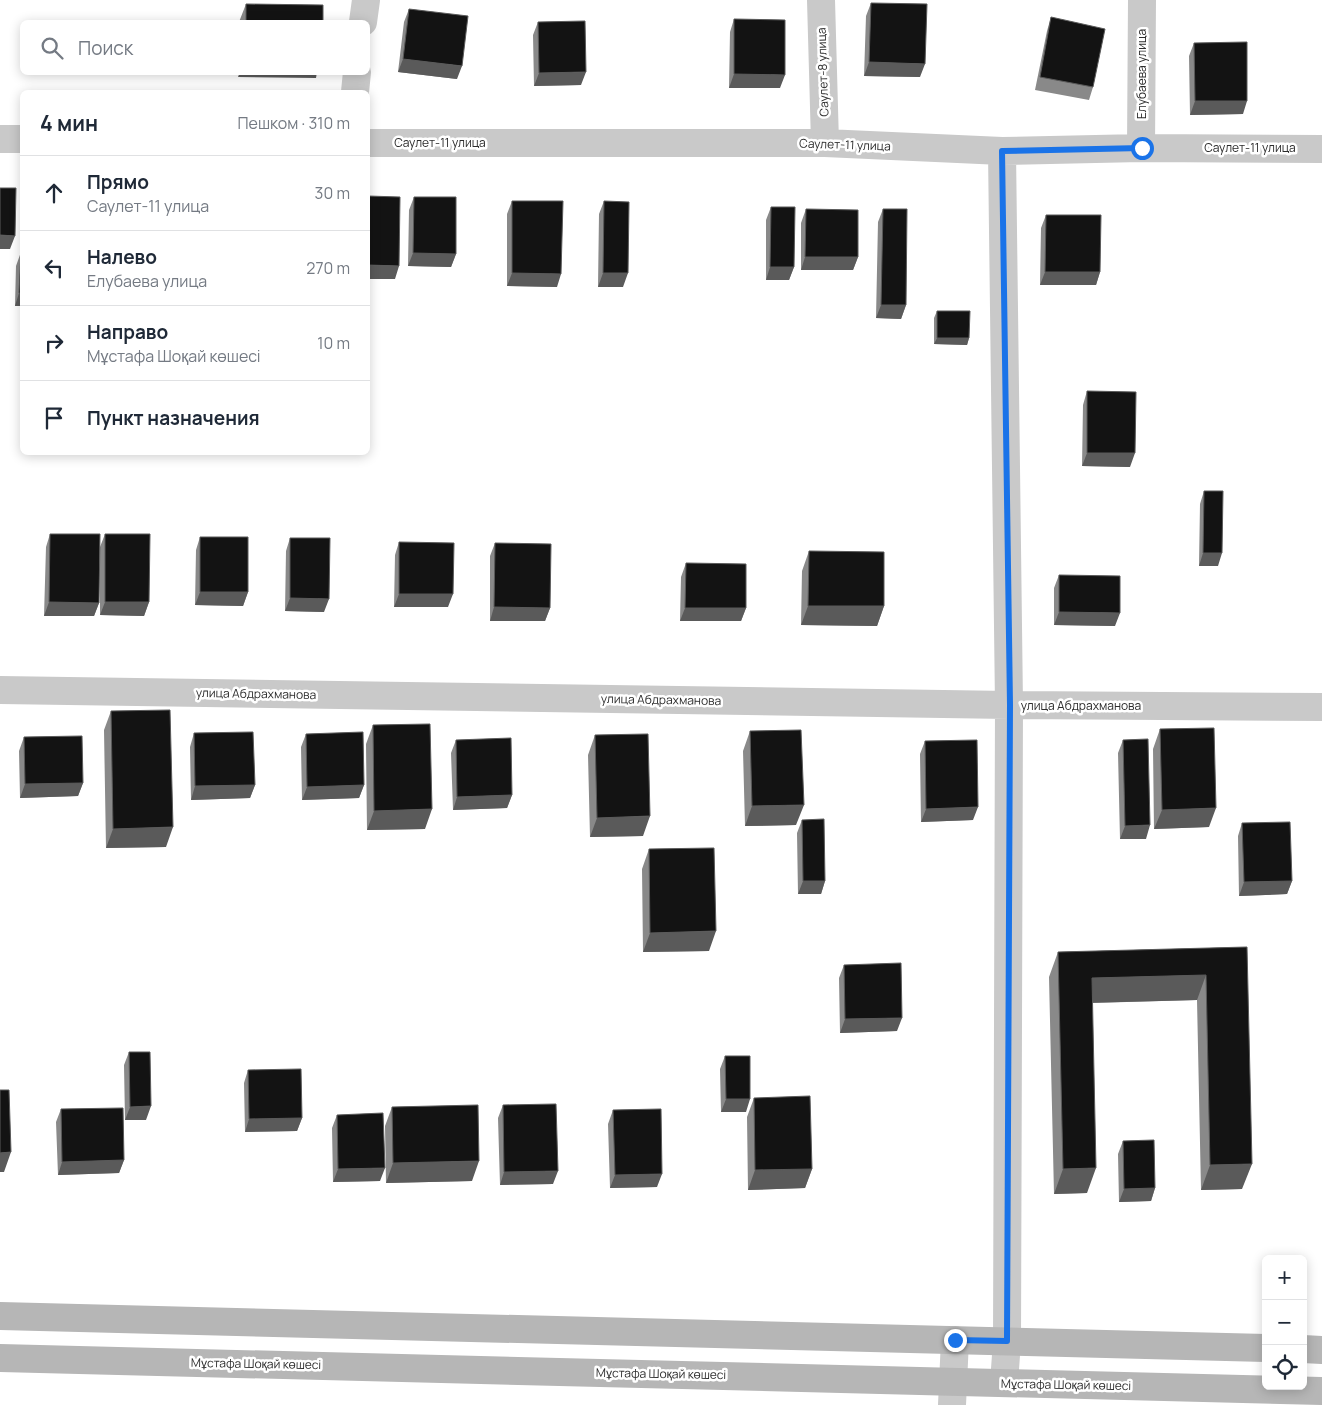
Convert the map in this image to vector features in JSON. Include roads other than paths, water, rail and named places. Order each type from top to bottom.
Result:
[{"type":"street","points":[[363,20],[366,0]]},
{"type":"street","name":"Саулет-8 улица","points":[[821,0],[825,143]]},
{"type":"street","name":"Елубаева улица","points":[[1142,0],[1142,148]]},
{"type":"street","points":[[354,90],[357,75]]},
{"type":"street","points":[[0,139],[20,139]]},
{"type":"street","name":"Саулет-11 улица","points":[[370,143],[825,143],[1002,151],[1142,148],[1322,149]]},
{"type":"street","points":[[1002,151],[1010,705],[1007,1341],[1004,1383]]},
{"type":"street","name":"улица Абдрахманова","points":[[0,690],[1010,705],[1322,707]]},
{"type":"street","points":[[0,1316],[1262,1348]]},
{"type":"street","points":[[952,1393],[955,1340]]},
{"type":"street","points":[[1307,1349],[1322,1350]]},
{"type":"street","name":"Мұстафа Шоқай көшесі","points":[[0,1358],[952,1393],[1004,1383],[1264,1397],[1322,1391]]}]
